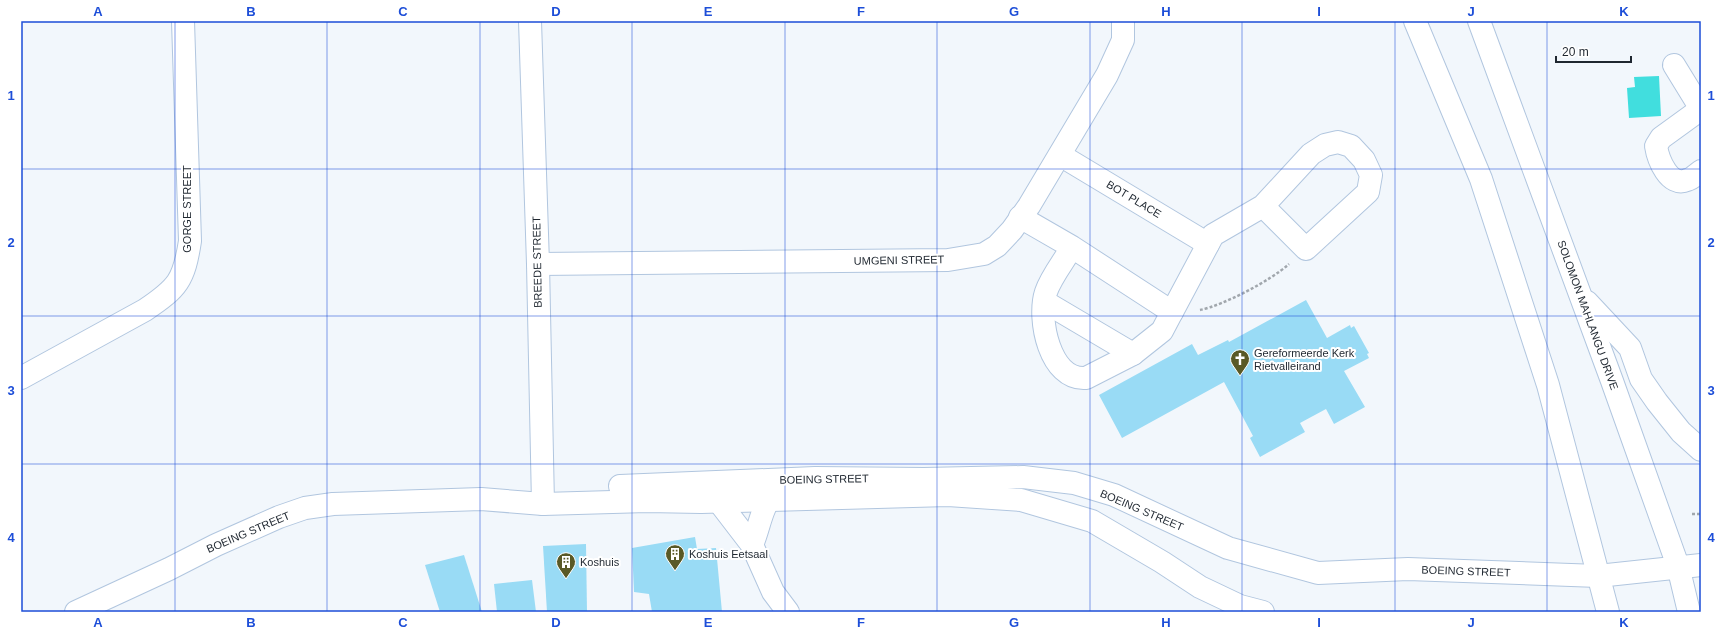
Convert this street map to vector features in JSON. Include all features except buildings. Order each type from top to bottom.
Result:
[{"type":"street","name":"GORGE STREET","points":[[21,378],[145,310],[162,299],[177,285],[186,264],[190,241],[183,21]]},
{"type":"street","name":"BREEDE STREET","points":[[530,21],[538,264],[543,496]]},
{"type":"street","name":"UMGENI STREET","points":[[538,264],[948,260],[984,254],[997,246],[1020,217],[1060,154],[1107,75],[1123,40],[1123,21]]},
{"type":"street","points":[[1415,21],[1483,186],[1548,385],[1608,612]]},
{"type":"street","name":"SOLOMON MAHLANGU DRIVE","points":[[1479,21],[1581,295],[1678,566],[1689,612]]},
{"type":"street","points":[[1674,65],[1701,109],[1661,138],[1656,146],[1661,165],[1669,176],[1682,181],[1687,180],[1701,172]]},
{"type":"street","points":[[1072,247],[1046,292],[1045,322],[1049,347],[1057,364],[1066,374],[1079,378],[1086,378],[1133,354],[1162,331],[1208,244],[1216,233],[1263,206],[1311,154],[1325,145],[1338,142],[1351,146],[1364,160],[1371,175],[1368,192],[1306,249],[1263,206]]},
{"type":"street","name":"BOT PLACE","points":[[1060,154],[1208,244]]},
{"type":"street","points":[[1020,217],[1072,247],[1172,312]]},
{"type":"street","points":[[1581,295],[1630,348],[1641,379],[1657,402],[1681,432],[1701,450]]},
{"type":"street","points":[[1045,302],[1133,354]]},
{"type":"street","name":"BOEING STREET","points":[[76,612],[245,531],[305,508],[333,504],[543,496],[786,479],[1023,477],[1074,484],[1114,496],[1228,548],[1318,573],[1408,569],[1598,576],[1701,564]]},
{"type":"street","points":[[752,544],[758,530],[762,510],[768,500],[786,479]]},
{"type":"street","name":"BOEING STREET","points":[[543,496],[647,501],[719,502],[948,495],[1021,500],[1092,521],[1162,562],[1200,587],[1240,606],[1263,612]]},
{"type":"street","points":[[719,502],[752,544],[773,592],[788,612]]},
{"type":"path","points":[[1172,312],[1178,315],[1214,307],[1275,274],[1286,267],[1306,249]]},
{"type":"path","points":[[1692,514],[1701,514]]},
{"type":"water","points":[[1659,76],[1661,116],[1629,118],[1627,88],[1635,87],[1634,77]]},
{"type":"place","name":"Gereformeerde Kerk Rietvalleirand","points":[[1240,376]]},
{"type":"place","name":"Koshuis Eetsaal","points":[[675,571]]},
{"type":"place","name":"Koshuis","points":[[566,579]]}]
